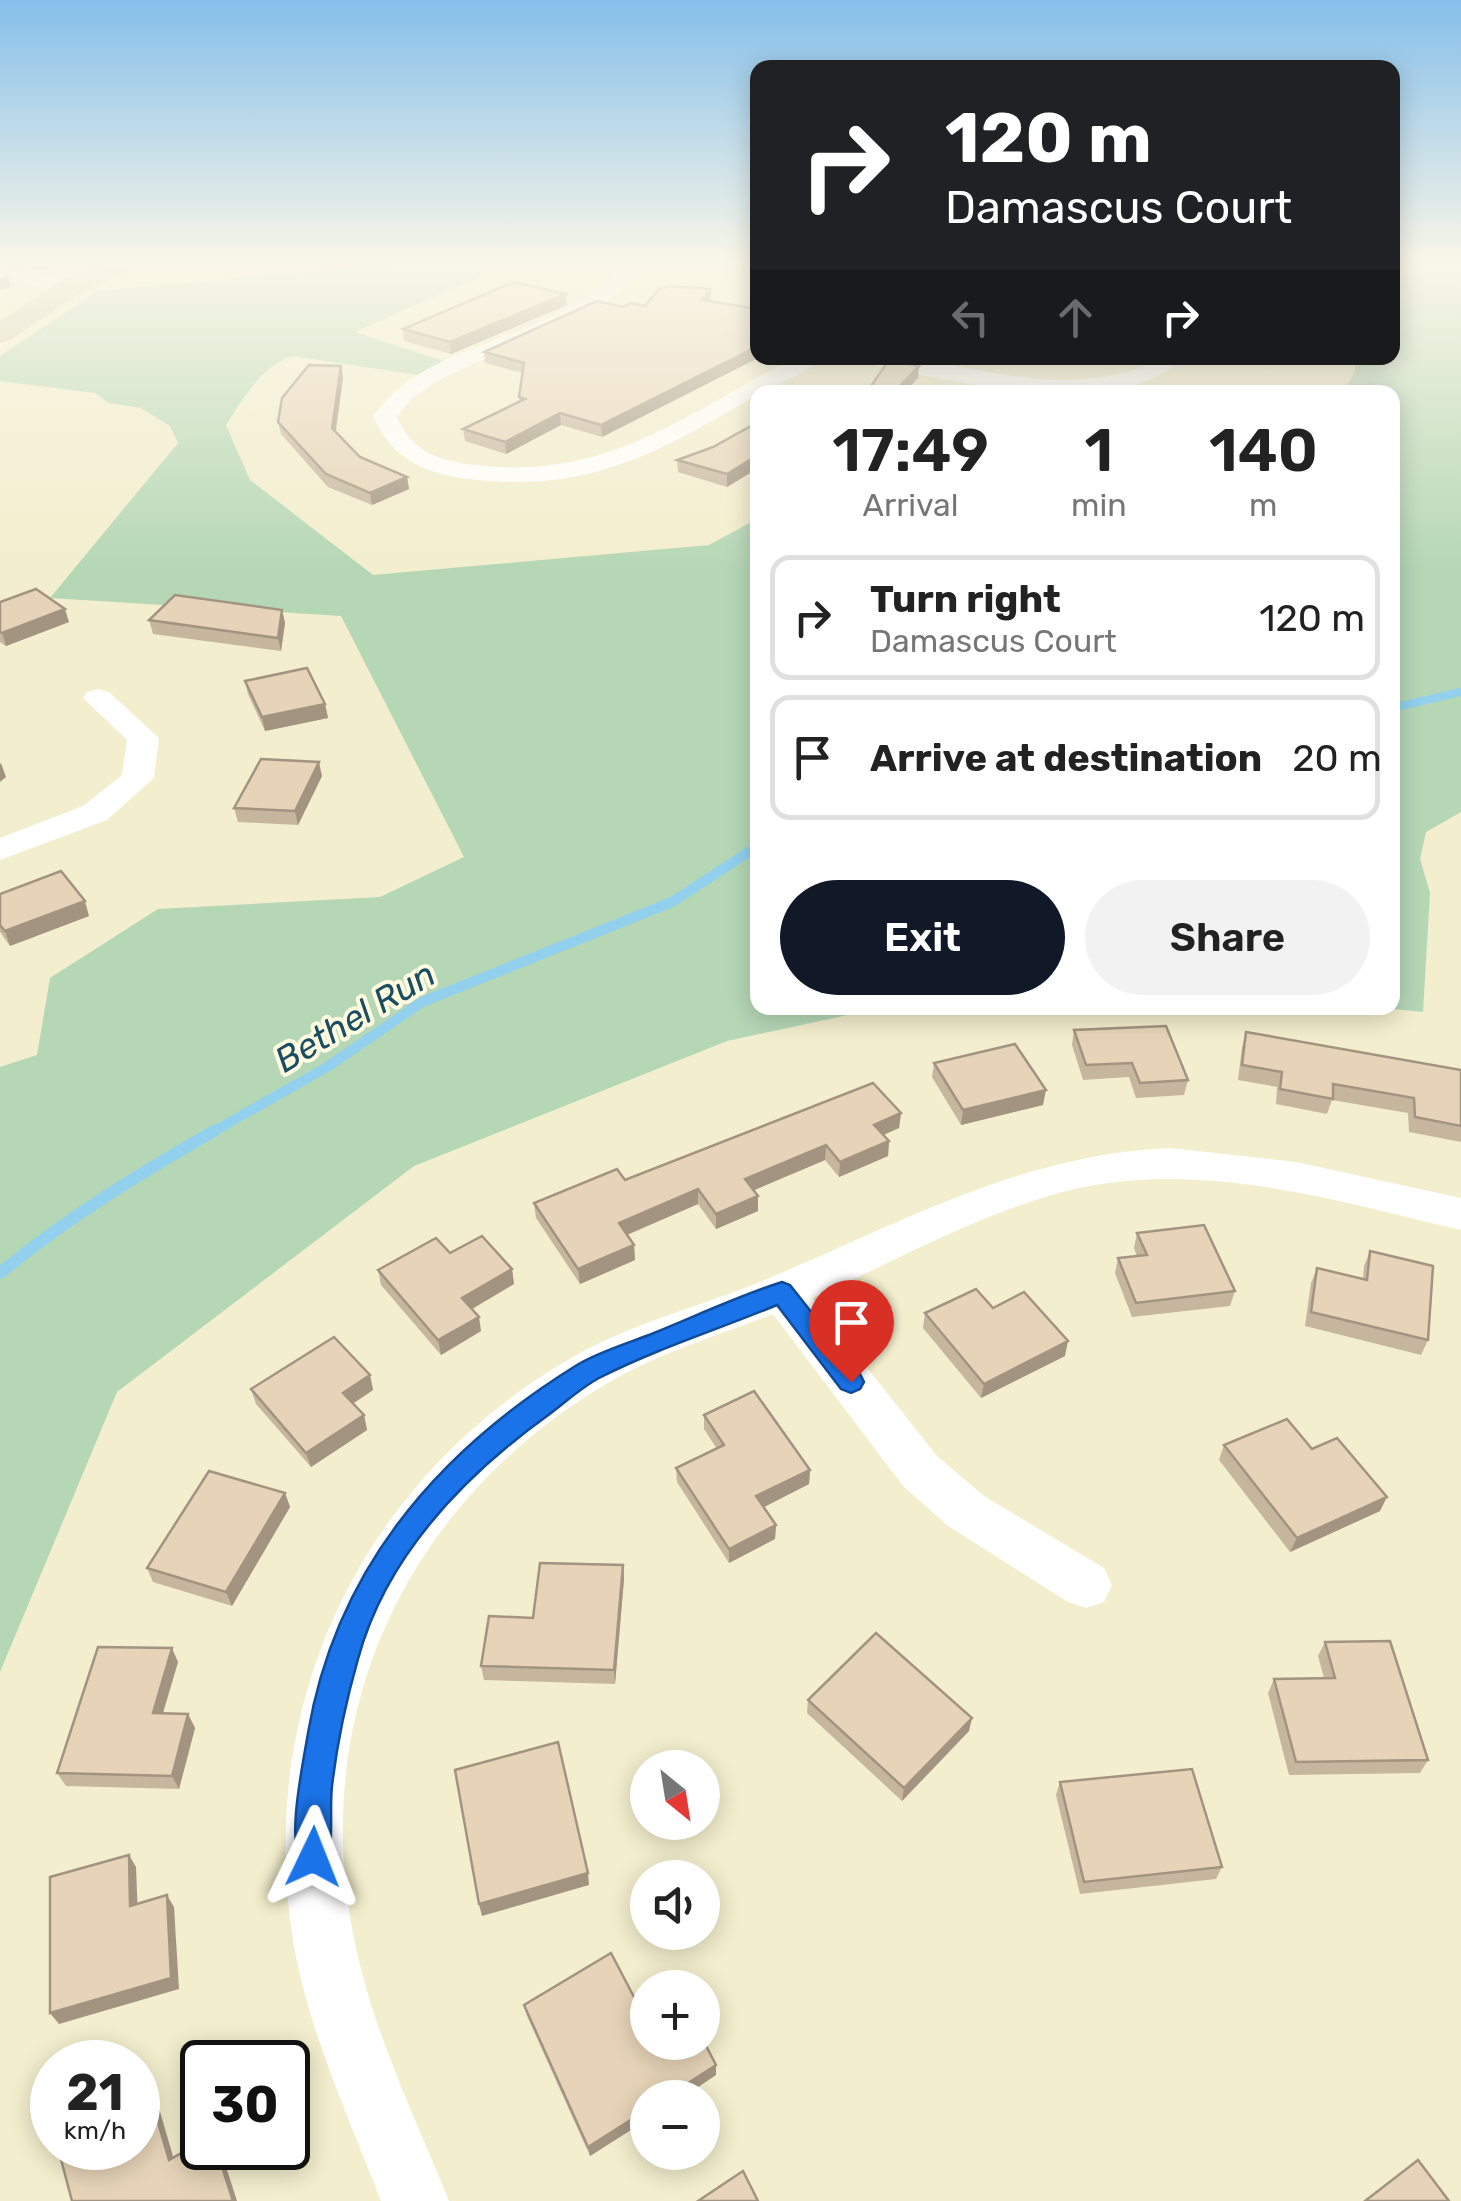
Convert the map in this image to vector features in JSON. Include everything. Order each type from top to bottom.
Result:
[{"type":"street","points":[[455,365],[394,398],[385,416],[394,439],[409,456],[484,476],[582,470],[678,434],[750,393]]},
{"type":"street","points":[[763,385],[798,365]]},
{"type":"street","points":[[907,365],[972,378],[1038,385]]},
{"type":"street","points":[[1058,385],[1119,379],[1145,373],[1158,365]]},
{"type":"street","points":[[0,850],[94,813],[138,778],[142,738],[98,698]]},
{"type":"street","points":[[415,2201],[342,2014],[322,1933],[313,1857],[315,1790],[327,1714],[368,1594],[402,1538],[440,1490],[488,1442],[590,1370],[1005,1195],[1127,1165],[1183,1164],[1250,1170],[1461,1214]]},
{"type":"street","points":[[782,1292],[920,1471],[966,1511],[1086,1586]]},
{"type":"green space","points":[[0,365],[276,365],[254,384],[226,425],[250,480],[373,575],[709,545],[750,523],[750,1015],[848,1015],[727,1041],[414,1166],[117,1392],[0,1672],[0,1067],[37,1055],[50,978],[158,909],[380,897],[464,857],[341,616],[50,598],[178,443],[170,426],[141,408],[109,403],[95,393],[0,381]]},
{"type":"green space","points":[[350,365],[440,365],[419,375]]},
{"type":"green space","points":[[1355,365],[1461,365],[1461,812],[1426,832],[1420,859],[1430,893],[1423,1012],[1400,1010],[1400,385],[1347,385]]},
{"type":"building","points":[[309,365],[341,366],[332,428],[360,457],[407,477],[370,493],[326,474],[278,422],[282,398]]},
{"type":"building","points":[[524,365],[721,365],[601,425],[560,413],[505,442],[463,429],[525,399],[519,397]]},
{"type":"building","points":[[886,365],[919,366],[901,385],[872,385]]},
{"type":"building","points":[[750,426],[750,460],[727,474],[677,460],[713,447]]},
{"type":"building","points":[[36,589],[65,609],[0,632],[0,602]]},
{"type":"building","points":[[175,595],[282,610],[278,638],[149,620]]},
{"type":"building","points":[[307,668],[325,704],[262,717],[245,681]]},
{"type":"building","points":[[261,759],[319,762],[295,811],[234,808]]},
{"type":"building","points":[[61,871],[85,901],[5,931],[0,925],[0,894]]},
{"type":"building","points":[[1166,1026],[1188,1080],[1140,1083],[1132,1063],[1086,1065],[1074,1030]]},
{"type":"building","points":[[1246,1032],[1461,1070],[1461,1126],[1415,1117],[1414,1098],[1333,1084],[1333,1099],[1280,1089],[1282,1072],[1242,1065]]},
{"type":"building","points":[[1015,1044],[1046,1090],[963,1110],[934,1063]]},
{"type":"building","points":[[873,1083],[901,1113],[874,1125],[889,1141],[840,1162],[826,1145],[745,1179],[758,1196],[716,1214],[698,1189],[619,1223],[634,1245],[578,1269],[534,1203],[617,1169],[625,1180]]},
{"type":"building","points":[[1204,1225],[1235,1291],[1136,1303],[1118,1258],[1147,1255],[1137,1233]]},
{"type":"building","points":[[482,1236],[512,1269],[462,1298],[479,1317],[438,1340],[378,1270],[436,1238],[450,1253]]},
{"type":"building","points":[[1370,1251],[1433,1266],[1428,1340],[1311,1312],[1317,1268],[1367,1280]]},
{"type":"building","points":[[976,1289],[993,1308],[1024,1292],[1068,1341],[984,1384],[925,1313]]},
{"type":"building","points":[[334,1337],[370,1375],[343,1393],[364,1415],[306,1453],[251,1389]]},
{"type":"building","points":[[754,1391],[810,1470],[756,1496],[776,1525],[729,1549],[676,1468],[724,1445],[704,1415]]},
{"type":"building","points":[[1287,1419],[1312,1449],[1337,1438],[1387,1497],[1297,1538],[1224,1445]]},
{"type":"building","points":[[209,1471],[285,1493],[226,1592],[147,1568]]},
{"type":"building","points":[[540,1563],[623,1565],[614,1670],[481,1666],[489,1616],[533,1618]]},
{"type":"building","points":[[876,1633],[972,1718],[904,1788],[808,1700]]},
{"type":"building","points":[[1390,1641],[1428,1760],[1296,1762],[1274,1679],[1335,1678],[1325,1642]]},
{"type":"building","points":[[98,1647],[172,1648],[153,1713],[188,1714],[172,1776],[57,1773]]},
{"type":"building","points":[[558,1742],[588,1873],[479,1904],[455,1770]]},
{"type":"building","points":[[1192,1769],[1222,1867],[1084,1882],[1060,1782]]},
{"type":"building","points":[[129,1855],[130,1906],[167,1895],[171,1978],[50,2013],[50,1877]]},
{"type":"building","points":[[611,1953],[630,1989],[630,2060],[713,2060],[716,2065],[693,2080],[630,2080],[630,2120],[588,2147],[524,2005]]},
{"type":"building","points":[[160,2129],[169,2160],[180,2154],[180,2170],[223,2170],[233,2201],[72,2201],[64,2170],[160,2170]]},
{"type":"building","points":[[1418,2160],[1449,2201],[1365,2201]]},
{"type":"building","points":[[743,2171],[758,2201],[698,2201]]},
{"type":"waterway","name":"Bethel Run","points":[[1400,706],[1461,692]]},
{"type":"waterway","name":"Bethel Run","points":[[209,1134],[327,1067],[422,1002],[672,902],[750,851]]},
{"type":"waterway","name":"Bethel Run","points":[[0,1273],[104,1198],[214,1131]]},
{"type":"route","points":[[313,1857],[315,1790],[327,1714],[344,1653],[368,1594],[402,1538],[440,1490],[488,1442],[590,1370],[782,1292],[851,1382]]}]
